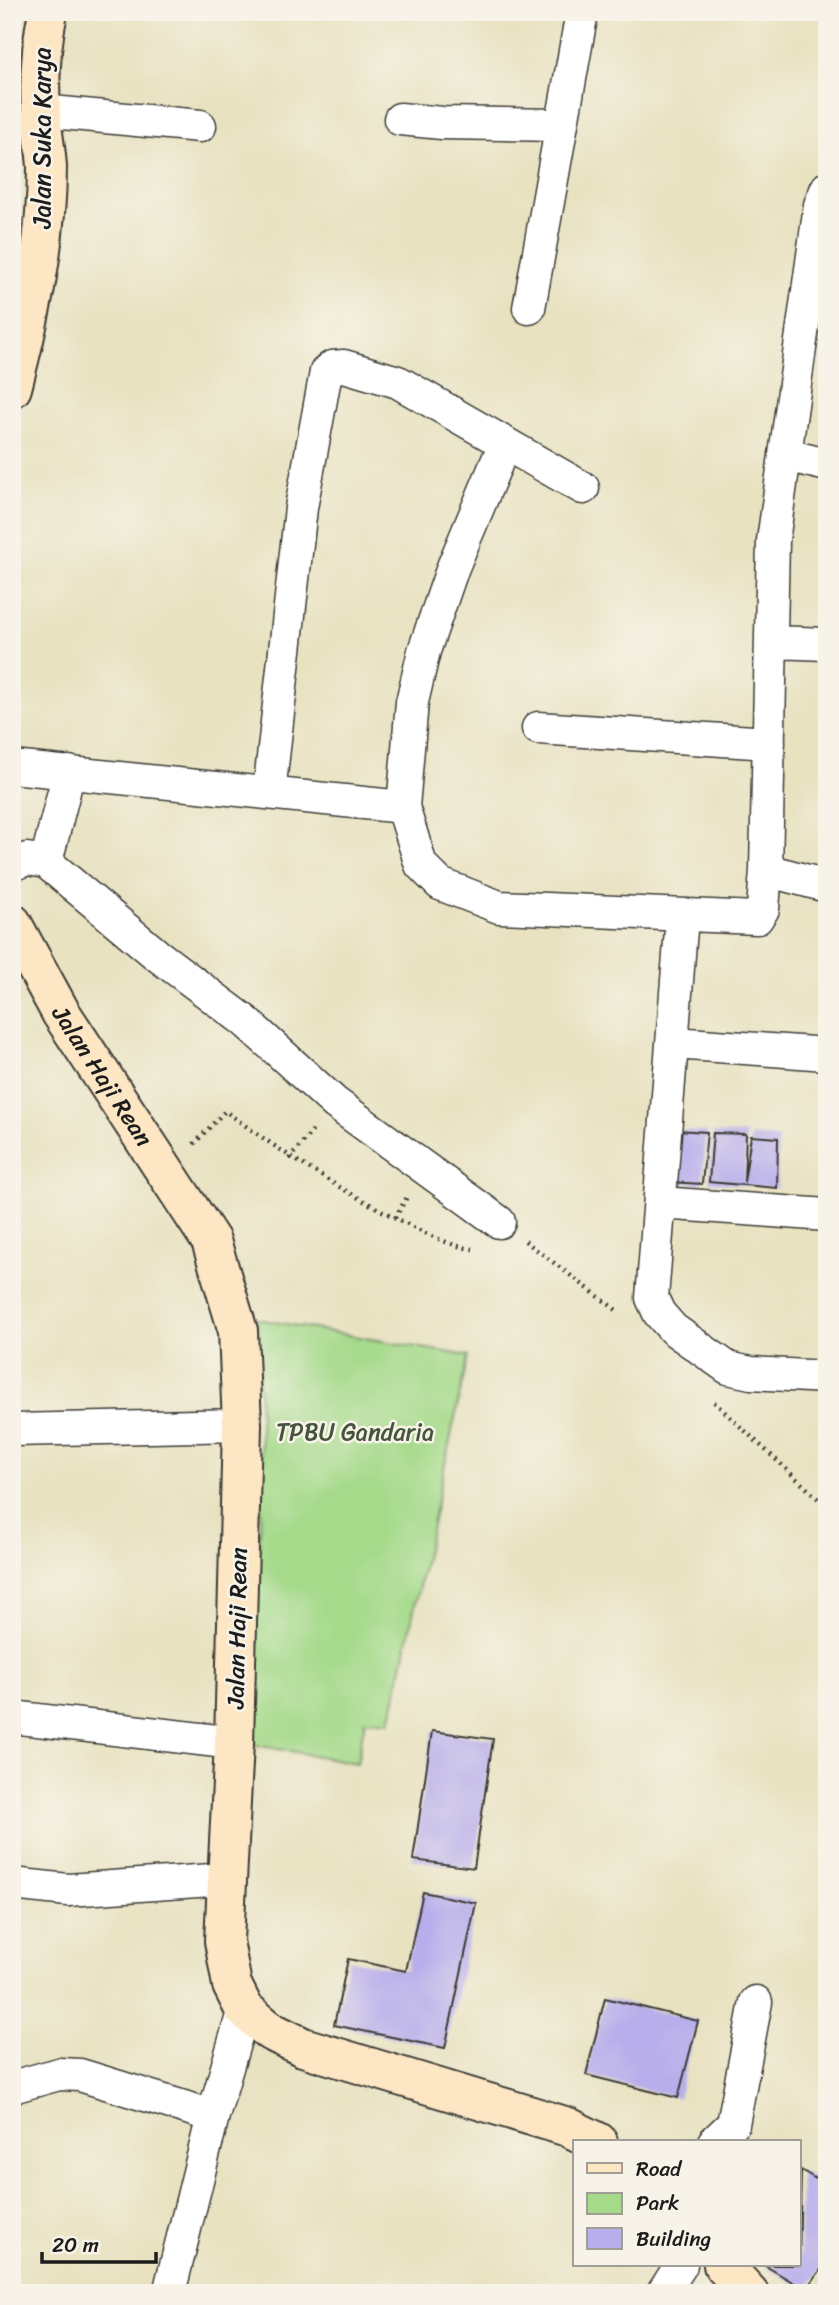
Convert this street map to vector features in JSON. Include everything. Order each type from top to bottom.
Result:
[{"type":"street","name":"Jalan Suka Karya","points":[[12,388],[36,296],[40,256],[47,166],[41,111],[42,37],[48,12]]},
{"type":"street","points":[[530,308],[560,125],[582,12]]},
{"type":"street","points":[[41,111],[200,126]]},
{"type":"street","points":[[400,119],[442,123],[560,125]]},
{"type":"street","points":[[505,443],[453,567],[424,651],[412,702],[403,807],[421,865],[440,884],[499,907],[682,917],[757,918],[763,909],[766,870],[773,642],[773,541],[820,205],[827,188]]},
{"type":"street","points":[[269,793],[301,508],[326,372],[332,367],[344,366],[398,382],[583,488]]},
{"type":"street","points":[[786,455],[827,464]]},
{"type":"street","points":[[773,642],[827,644]]},
{"type":"street","points":[[538,728],[769,743]]},
{"type":"street","points":[[12,767],[403,807]]},
{"type":"street","points":[[46,862],[69,772]]},
{"type":"street","points":[[12,865],[27,859],[46,862],[157,955],[245,1021],[335,1103],[508,1233]]},
{"type":"street","points":[[766,870],[827,886]]},
{"type":"street","points":[[682,917],[652,1298],[659,1313],[673,1329],[729,1368],[751,1373],[827,1377]]},
{"type":"street","name":"Jalan Haji Rean","points":[[12,923],[61,1013],[212,1241],[238,1331],[242,1424],[234,1743],[209,1879],[232,1985],[244,2009],[270,2031],[303,2047],[568,2127],[594,2140]]},
{"type":"street","points":[[674,1043],[827,1054]]},
{"type":"street","points":[[660,1203],[827,1215]]},
{"type":"street","points":[[12,1430],[242,1424]]},
{"type":"street","points":[[12,1717],[234,1743]]},
{"type":"street","points":[[12,1884],[68,1890],[209,1879]]},
{"type":"street","points":[[717,2140],[733,2124],[756,2002]]},
{"type":"street","points":[[169,2293],[213,2116],[244,2009]]},
{"type":"street","points":[[12,2087],[59,2074],[80,2075],[213,2116]]},
{"type":"street","points":[[663,2293],[680,2266]]},
{"type":"street","points":[[724,2266],[748,2293]]},
{"type":"path","points":[[166,1172],[225,1111],[289,1159],[355,1198],[462,1248],[482,1250]]},
{"type":"path","points":[[508,1233],[528,1243]]},
{"type":"green space","name":"TPBU Gandaria","points":[[257,1319],[468,1356],[390,1722],[365,1720],[357,1763],[250,1744],[262,1488]]},
{"type":"building","points":[[676,1130],[707,1132],[702,1184],[670,1182]]},
{"type":"building","points":[[713,1133],[746,1134],[744,1182],[751,1136],[778,1138],[777,1188],[709,1182]]},
{"type":"building","points":[[432,1731],[493,1739],[474,1868],[413,1860]]},
{"type":"building","points":[[423,1892],[476,1903],[445,2048],[334,2025],[348,1959],[406,1971]]},
{"type":"building","points":[[605,1998],[698,2021],[678,2098],[586,2075]]},
{"type":"building","points":[[801,2170],[827,2186],[827,2261],[806,2290],[766,2266],[800,2266]]}]
